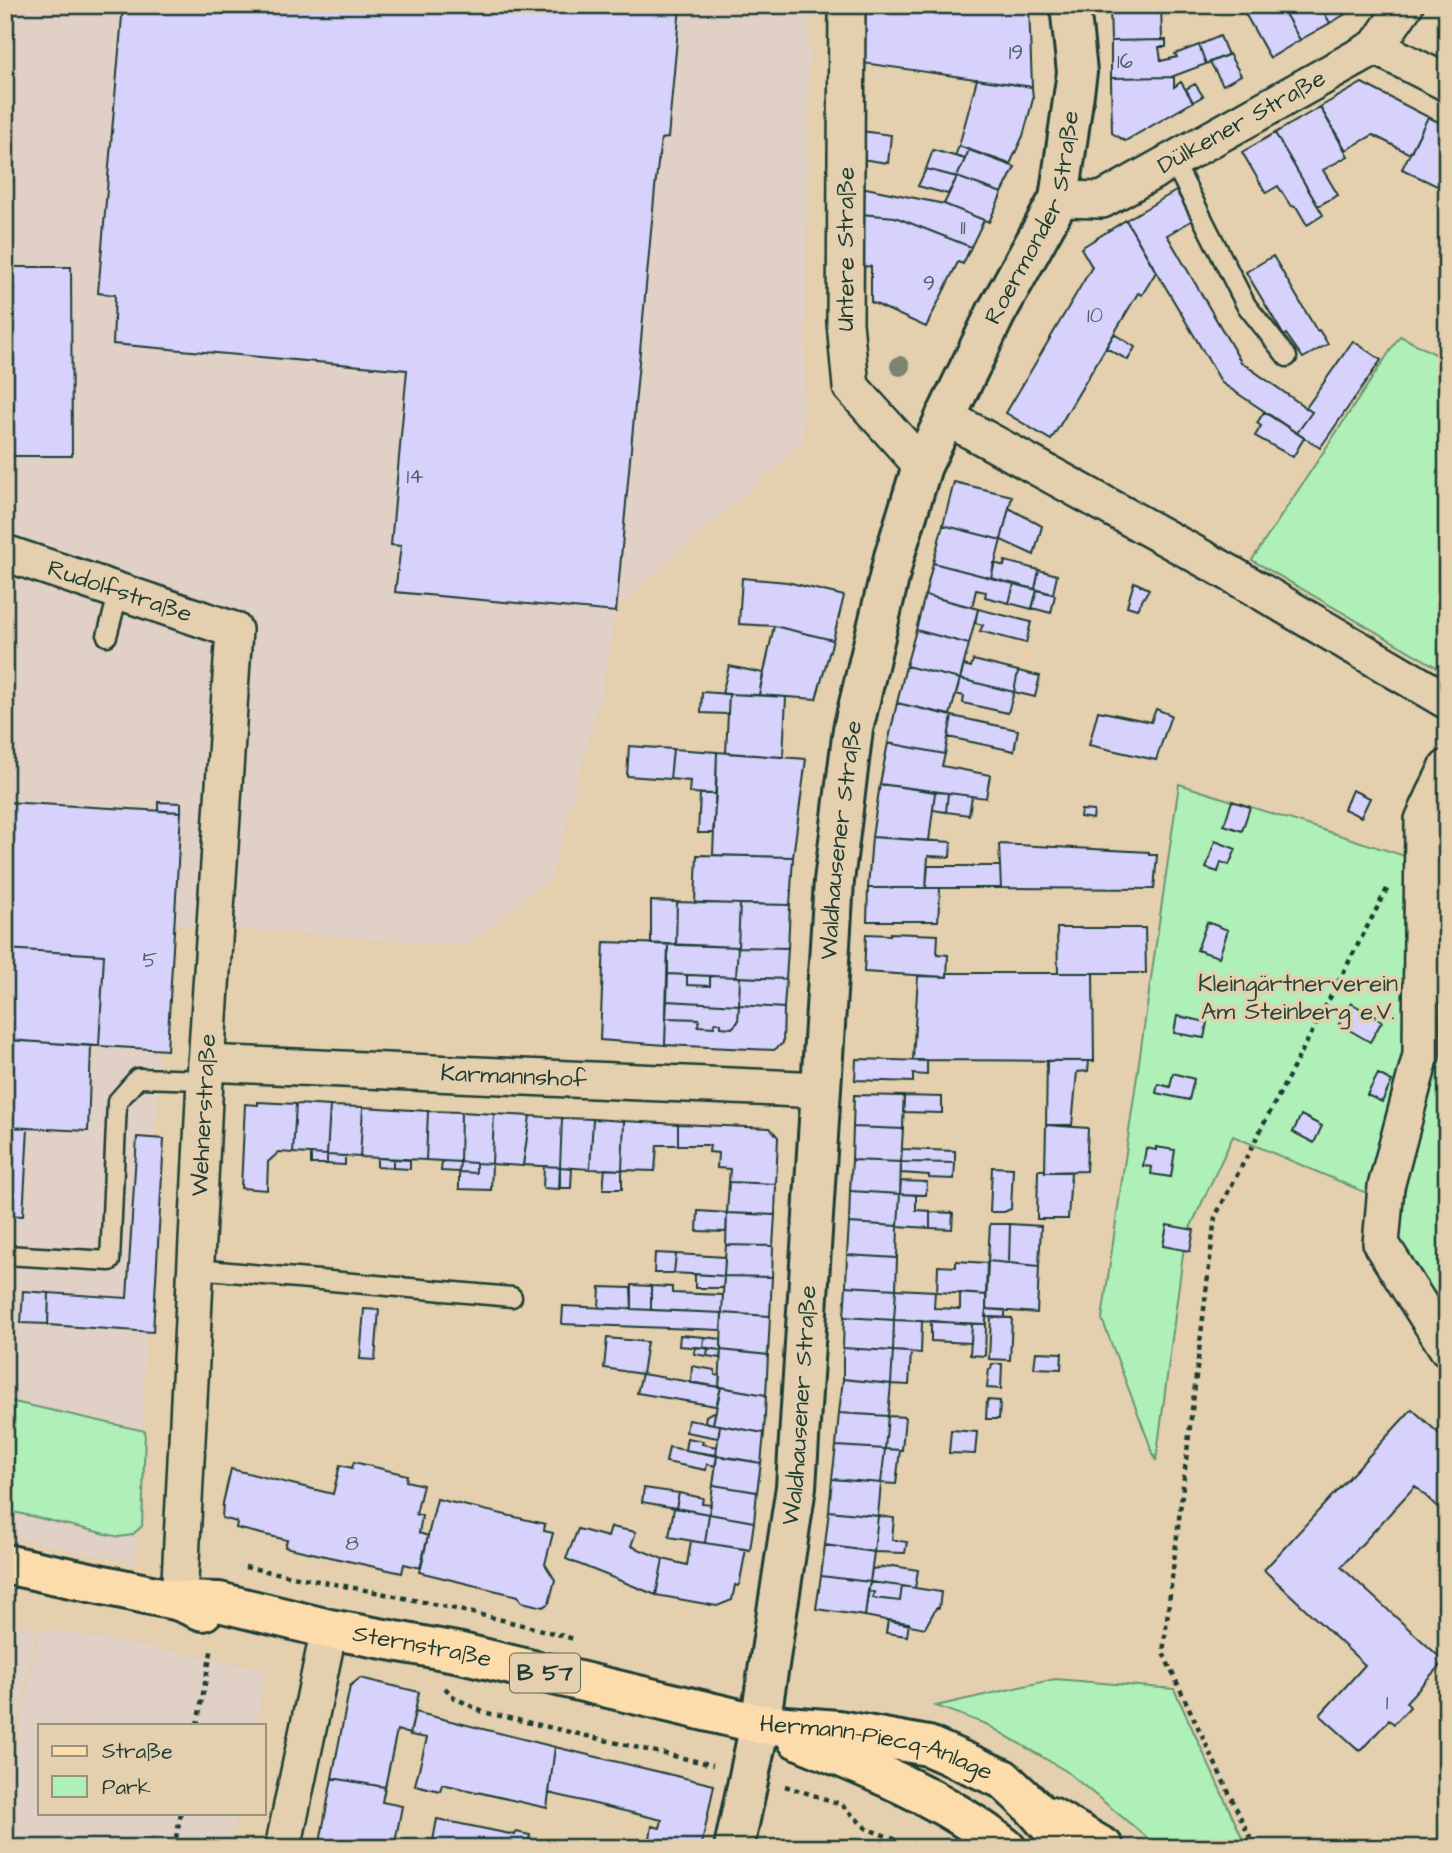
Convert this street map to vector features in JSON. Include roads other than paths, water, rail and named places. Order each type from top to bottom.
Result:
[{"type":"main road","name":"Sternstraße","points":[[5,1564],[179,1601],[218,1616],[292,1631],[329,1629],[461,1653],[760,1724]]},
{"type":"main road","name":"Hermann-Piecq-Anlage","points":[[760,1724],[838,1730],[928,1746],[1003,1779],[1034,1808],[1069,1848]]},
{"type":"main road","name":"Hermann-Piecq-Anlage","points":[[760,1724],[890,1777],[987,1832],[1006,1848]]},
{"type":"main road","points":[[1034,1808],[1104,1848]]},
{"type":"street","name":"Untere Straße","points":[[847,5],[845,323],[851,387],[922,466]]},
{"type":"street","name":"Roermonder Straße","points":[[944,416],[996,313],[1059,199],[1077,72],[1070,5]]},
{"type":"street","name":"Dülkener Straße","points":[[1059,199],[1102,200],[1376,47],[1405,5]]},
{"type":"street","points":[[1376,47],[1447,83]]},
{"type":"street","name":"Waldhausener Straße","points":[[734,1848],[760,1724],[796,1487],[834,881],[853,729],[894,557],[922,466],[944,416]]},
{"type":"street","points":[[944,416],[1226,571],[1447,701]]},
{"type":"street","name":"Rudolfstraße","points":[[5,553],[234,630]]},
{"type":"street","name":"Wehnerstraße","points":[[179,1601],[205,1071],[234,630]]},
{"type":"street","points":[[1447,768],[1423,820],[1421,1055],[1386,1187],[1381,1244],[1447,1348]]},
{"type":"street","name":"Karmannshof","points":[[205,1071],[821,1090]]},
{"type":"street","points":[[284,1848],[329,1629]]},
{"type":"lane","points":[[1172,160],[1246,304],[1287,357]]},
{"type":"lane","points":[[107,636],[118,591]]},
{"type":"lane","points":[[5,1255],[110,1261],[117,1102],[138,1079],[205,1071]]},
{"type":"lane","points":[[196,1269],[512,1297]]},
{"type":"park label","name":"Kleingärtnerverein Am Steinberg e.V.","points":[[1298,998]]}]
